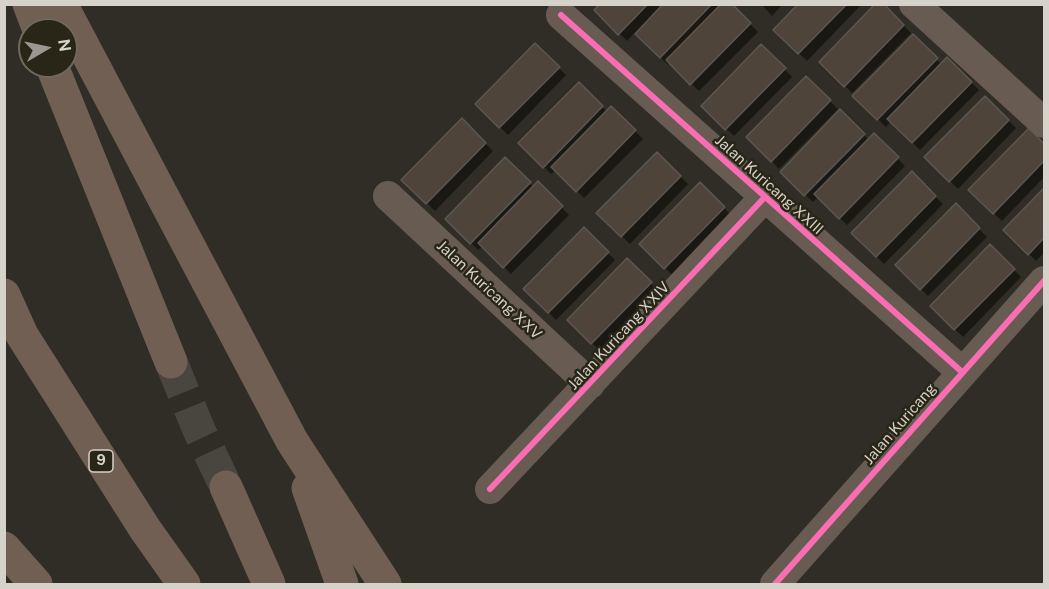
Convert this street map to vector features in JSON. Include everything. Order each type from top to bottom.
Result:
[{"type":"highway","points":[[61,4],[292,441],[385,585]]},
{"type":"highway","points":[[57,78],[171,362]]},
{"type":"highway","name":"9","points":[[4,295],[22,335],[145,529],[184,585]]},
{"type":"highway","points":[[292,441],[342,585]]},
{"type":"highway","points":[[226,487],[269,585]]},
{"type":"highway","points":[[4,548],[36,585]]},
{"type":"street","points":[[914,4],[1044,123]]},
{"type":"street","name":"Jalan Kuricang XXIII","points":[[561,15],[962,372]]},
{"type":"street","name":"Jalan Kuricang XXV","points":[[388,196],[590,384]]},
{"type":"street","name":"Jalan Kuricang XXIV","points":[[490,489],[764,198]]},
{"type":"street","name":"Jalan Kuricang","points":[[775,585],[1044,281]]},
{"type":"building","points":[[600,4],[648,4],[618,35],[594,10]]},
{"type":"building","points":[[663,4],[712,4],[660,58],[635,34]]},
{"type":"building","points":[[721,4],[732,4],[751,23],[690,85],[666,60]]},
{"type":"building","points":[[798,4],[847,4],[798,54],[773,30]]},
{"type":"building","points":[[875,4],[884,4],[904,25],[844,87],[819,62]]},
{"type":"building","points":[[913,34],[938,58],[877,120],[852,96]]},
{"type":"building","points":[[535,43],[560,67],[499,128],[475,104]]},
{"type":"building","points":[[761,44],[786,68],[725,130],[701,106]]},
{"type":"building","points":[[947,57],[972,82],[912,143],[887,119]]},
{"type":"building","points":[[806,76],[831,100],[771,162],[746,137]]},
{"type":"building","points":[[579,82],[603,106],[543,168],[518,143]]},
{"type":"building","points":[[985,96],[1009,120],[949,182],[924,157]]},
{"type":"building","points":[[611,106],[636,130],[576,192],[551,167]]},
{"type":"building","points":[[840,109],[865,134],[804,196],[780,172]]},
{"type":"building","points":[[462,118],[486,143],[426,204],[401,180]]},
{"type":"building","points":[[1029,128],[1044,144],[1044,161],[993,214],[968,190]]},
{"type":"building","points":[[874,133],[899,157],[839,219],[814,194]]},
{"type":"building","points":[[657,152],[681,176],[621,237],[596,213]]},
{"type":"building","points":[[505,157],[531,182],[470,244],[445,219]]},
{"type":"building","points":[[912,171],[936,196],[876,257],[851,233]]},
{"type":"building","points":[[538,181],[563,206],[503,268],[478,243]]},
{"type":"building","points":[[700,182],[725,207],[664,269],[639,244]]},
{"type":"building","points":[[1044,188],[1044,238],[1028,255],[1003,230]]},
{"type":"building","points":[[956,203],[980,228],[920,290],[895,265]]},
{"type":"building","points":[[584,227],[609,252],[548,313],[523,289]]},
{"type":"building","points":[[990,244],[1015,269],[954,330],[930,306]]},
{"type":"building","points":[[627,258],[652,282],[591,344],[567,320]]},
{"type":"tunnel","points":[[171,362],[226,487]]},
{"type":"cycle path","points":[[561,15],[962,372]]},
{"type":"cycle path","points":[[490,489],[764,198]]},
{"type":"cycle path","points":[[775,584],[1044,281]]}]
